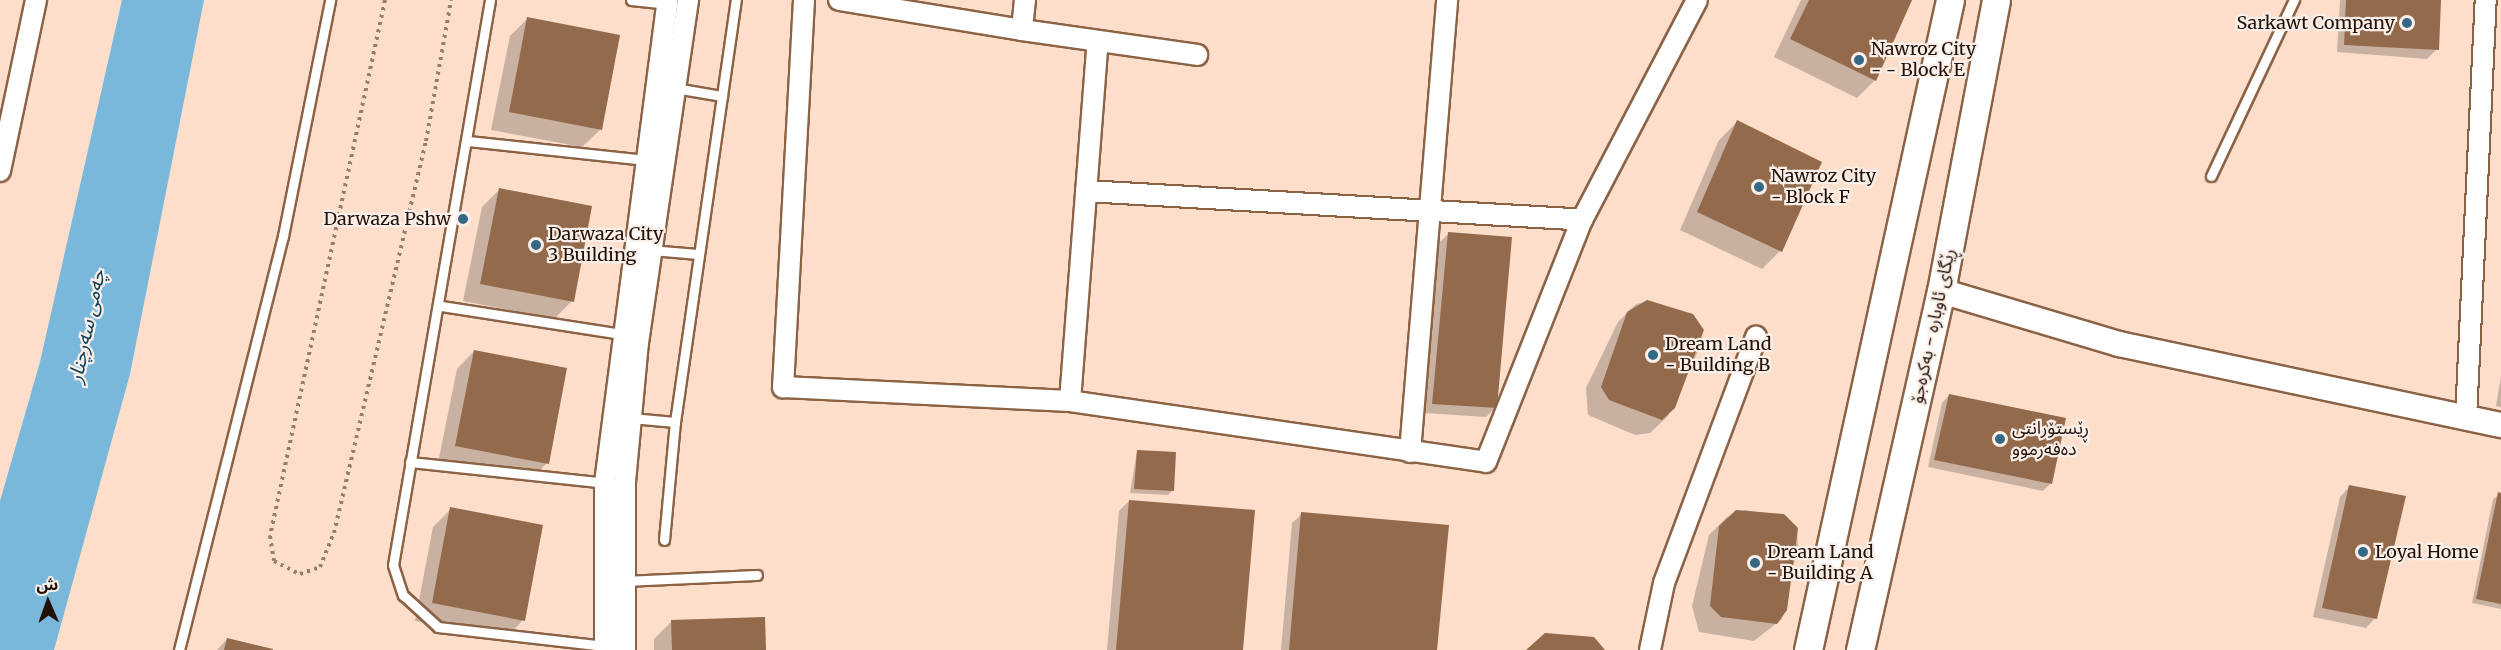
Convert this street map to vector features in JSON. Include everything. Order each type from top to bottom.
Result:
[{"type":"main road","points":[[1808,650],[1950,0]]},
{"type":"main road","name":"ڕێگای ئاوبارە - بەکرەجۆ","points":[[1860,650],[1941,291],[1996,0]]},
{"type":"street","points":[[0,171],[36,0]]},
{"type":"street","points":[[605,648],[651,250],[688,0]]},
{"type":"street","points":[[804,0],[783,387],[1070,401],[1486,462],[1582,220],[1696,0]]},
{"type":"street","points":[[839,0],[1022,30],[1197,55]]},
{"type":"street","points":[[1022,30],[1025,0]]},
{"type":"street","points":[[1410,452],[1447,0]]},
{"type":"street","points":[[2466,418],[2492,110],[2486,0]]},
{"type":"street","points":[[625,650],[612,581],[605,483],[622,334],[667,2]]},
{"type":"street","points":[[1070,401],[1098,41]]},
{"type":"street","points":[[1086,190],[1430,215],[1582,220]]},
{"type":"street","points":[[1941,291],[2119,344],[2501,425]]},
{"type":"street","points":[[1650,650],[1664,583],[1756,337]]},
{"type":"lane","points":[[179,650],[283,236],[330,0]]},
{"type":"lane","points":[[490,0],[441,306],[393,549],[397,580],[413,608],[453,633],[605,648]]},
{"type":"lane","points":[[631,0],[667,2]]},
{"type":"lane","points":[[663,540],[675,422],[736,0]]},
{"type":"lane","points":[[2211,176],[2294,0]]},
{"type":"lane","points":[[675,88],[722,96]]},
{"type":"lane","points":[[468,141],[646,160]]},
{"type":"lane","points":[[651,250],[699,254]]},
{"type":"lane","points":[[441,306],[622,334]]},
{"type":"lane","points":[[631,418],[675,422]]},
{"type":"lane","points":[[410,462],[605,483]]},
{"type":"lane","points":[[612,581],[757,575]]},
{"type":"path","points":[[385,0],[270,536],[274,561],[300,573],[316,571],[328,554],[426,141],[451,0]]},
{"type":"water","name":"چەمی سەرچنار","points":[[122,0],[204,0],[130,374],[54,650],[0,650],[0,501],[40,362]]},
{"type":"building","name":"Nawroz City - - Block E","points":[[1809,0],[1912,0],[1876,81],[1790,39]]},
{"type":"building","name":"Sarkawt Company","points":[[2346,0],[2441,0],[2439,50],[2344,45]]},
{"type":"building","points":[[527,17],[620,35],[602,130],[509,112]]},
{"type":"building","name":"Nawroz City - Block F","points":[[1737,120],[1822,162],[1782,252],[1697,212]]},
{"type":"building","name":"Darwaza City 3 Building","points":[[499,188],[592,206],[574,302],[480,284]]},
{"type":"building","points":[[1448,232],[1512,237],[1497,408],[1432,404]]},
{"type":"building","name":"Dream Land - Building B","points":[[1647,300],[1693,314],[1704,330],[1675,408],[1662,420],[1609,400],[1601,387],[1627,312]]},
{"type":"building","points":[[474,350],[567,368],[549,464],[455,446]]},
{"type":"building","name":"ڕێستۆرانتی دەفەرموو","points":[[1949,394],[2066,418],[2052,484],[1934,460]]},
{"type":"building","points":[[1137,450],[1176,452],[1174,491],[1134,489]]},
{"type":"building","name":"Loyal Home","points":[[2349,485],[2406,496],[2377,619],[2322,608]]},
{"type":"building","points":[[2498,492],[2501,493],[2501,604],[2476,599]]},
{"type":"building","points":[[1129,500],[1255,510],[1243,650],[1116,650]]},
{"type":"building","points":[[450,507],[543,525],[525,621],[432,603]]},
{"type":"building","name":"Dream Land - Building A","points":[[1736,510],[1784,514],[1798,528],[1787,610],[1777,624],[1721,617],[1710,606],[1719,526]]},
{"type":"building","points":[[1301,512],[1449,525],[1437,650],[1289,650]]},
{"type":"building","points":[[765,617],[766,650],[672,650],[671,620]]},
{"type":"building","points":[[1545,633],[1594,637],[1605,650],[1526,650]]},
{"type":"building","points":[[227,638],[273,649],[273,650],[224,650]]},
{"type":"place","name":"Sarkawt Company","points":[[2407,23]]},
{"type":"place","name":"Nawroz City - - Block E","points":[[1859,60]]},
{"type":"place","name":"Nawroz City - Block F","points":[[1759,187]]},
{"type":"place","name":"Darwaza Pshw","points":[[463,219]]},
{"type":"place","name":"Darwaza City 3 Building","points":[[536,245]]},
{"type":"place","name":"Dream Land - Building B","points":[[1653,355]]},
{"type":"place","name":"ڕێستۆرانتی دەفەرموو","points":[[2000,439]]},
{"type":"place","name":"Loyal Home","points":[[2363,552]]},
{"type":"place","name":"Dream Land - Building A","points":[[1755,563]]}]
